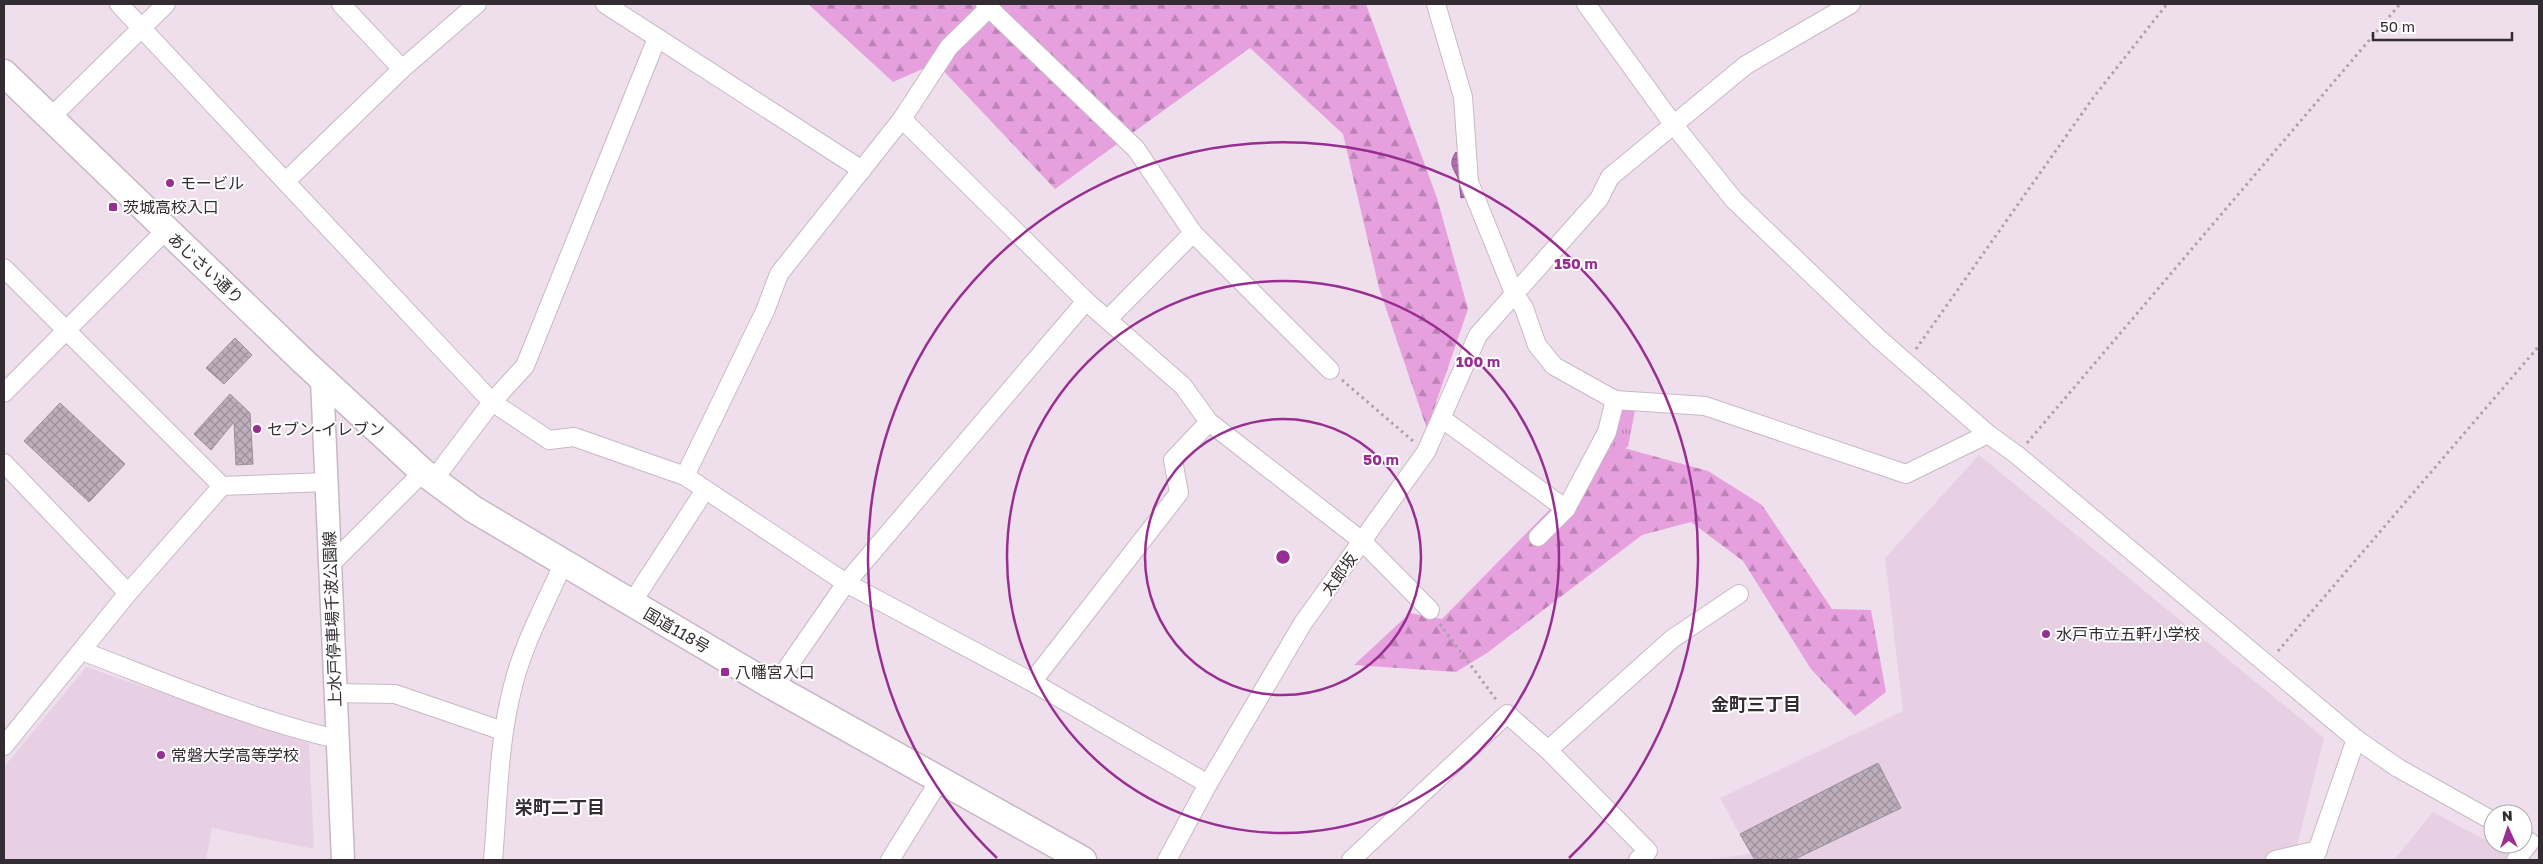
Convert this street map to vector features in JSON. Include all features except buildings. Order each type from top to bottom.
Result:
[{"type":"highway","name":"あじさい通り","points":[[4,73],[322,379]]},
{"type":"highway","name":"国道118号","points":[[322,379],[428,476],[473,509],[563,564],[774,687],[1083,860]]},
{"type":"main road","name":"上水戸停車場千波公園線","points":[[322,379],[343,860]]},
{"type":"street","points":[[119,4],[492,402],[549,440],[574,437],[686,476],[846,583],[1032,682],[1208,784]]},
{"type":"street","points":[[50,118],[166,4]]},
{"type":"street","points":[[340,4],[402,69]]},
{"type":"street","points":[[286,181],[402,69],[477,4]]},
{"type":"street","points":[[605,4],[862,170]]},
{"type":"street","points":[[1436,4],[1463,97],[1469,182],[1514,293],[1524,308],[1537,345],[1554,366],[1615,400],[1705,406],[1906,474],[1988,434]]},
{"type":"street","points":[[1586,4],[1673,124],[1734,200],[1878,338],[1988,434],[2017,455],[2356,739],[2398,768],[2483,815]]},
{"type":"street","name":"太郎坂","points":[[1167,860],[1208,784],[1303,624],[1426,452],[1478,335],[1599,199],[1610,177],[1746,65],[1851,4]]},
{"type":"street","points":[[686,476],[765,311],[779,274],[902,118],[949,47],[987,6],[1136,149],[1193,233],[1330,370]]},
{"type":"street","points":[[330,565],[428,476],[525,366],[658,38]]},
{"type":"street","points":[[902,118],[1086,301],[1183,386],[1209,422],[1362,541],[1430,610]]},
{"type":"street","points":[[4,393],[68,331],[166,230]]},
{"type":"street","points":[[1108,319],[1193,233]]},
{"type":"street","points":[[4,268],[222,486]]},
{"type":"street","points":[[774,687],[846,583],[1086,301]]},
{"type":"street","points":[[1538,537],[1566,509],[1607,432],[1615,400]]},
{"type":"street","points":[[1441,418],[1566,509]]},
{"type":"street","points":[[1032,682],[1179,493],[1173,460],[1209,422]]},
{"type":"street","points":[[4,463],[128,592]]},
{"type":"street","points":[[4,746],[128,592],[222,486],[327,482]]},
{"type":"street","points":[[631,604],[705,490]]},
{"type":"street","points":[[493,860],[503,731],[512,688],[528,641],[563,564]]},
{"type":"street","points":[[1548,750],[1672,638],[1739,594]]},
{"type":"street","points":[[82,651],[198,696],[313,734],[337,739]]},
{"type":"street","points":[[335,693],[395,694],[503,731]]},
{"type":"street","points":[[1350,860],[1507,714],[1548,750],[1648,851],[1638,860]]},
{"type":"street","points":[[2274,860],[2316,855],[2356,739]]},
{"type":"street","points":[[890,860],[939,781]]},
{"type":"path","points":[[1907,362],[2093,98],[2167,4]]},
{"type":"path","points":[[2017,455],[2400,4]]},
{"type":"path","points":[[2266,664],[2539,346]]},
{"type":"path","points":[[1330,370],[1426,452]]},
{"type":"path","points":[[1430,610],[1507,714]]},
{"type":"shaded area","points":[[1456,152],[1464,163],[1469,196],[1461,198],[1459,181],[1452,164],[1453,156]]},
{"type":"shaded area","name":"水戸市立五軒小学校","points":[[1979,455],[2324,738],[2296,850],[2269,860],[1705,860],[1751,854],[1720,798],[1903,711],[1885,558]]},
{"type":"shaded area","name":"常磐大学高等学校","points":[[86,667],[309,743],[314,849],[212,828],[206,860],[4,860],[4,767]]},
{"type":"shaded area","points":[[2433,812],[2483,839],[2483,854],[2508,854],[2504,860],[2394,860]]},
{"type":"green space","points":[[808,4],[1366,4],[1437,198],[1468,309],[1427,429],[1379,288],[1343,134],[1250,48],[1055,189],[936,63],[893,82]]},
{"type":"green space","points":[[1617,402],[1636,405],[1628,447],[1597,459]]},
{"type":"green space","points":[[1613,445],[1708,471],[1762,505],[1832,609],[1871,610],[1886,692],[1855,716],[1811,669],[1743,561],[1691,522],[1642,535],[1487,653],[1456,672],[1354,665],[1410,613],[1442,619]]},
{"type":"place","name":"モービル","points":[[170,183]]},
{"type":"place","name":"茨城高校入口","points":[[113,207]]},
{"type":"place","name":"セブン-イレブン","points":[[257,429]]},
{"type":"place","name":"水戸市立五軒小学校","points":[[2046,634]]},
{"type":"place","name":"八幡宮入口","points":[[725,672]]},
{"type":"place","name":"常磐大学高等学校","points":[[161,755]]},
{"type":"district","name":"金町三丁目","points":[[1756,705]]},
{"type":"district","name":"栄町二丁目","points":[[560,808]]}]
